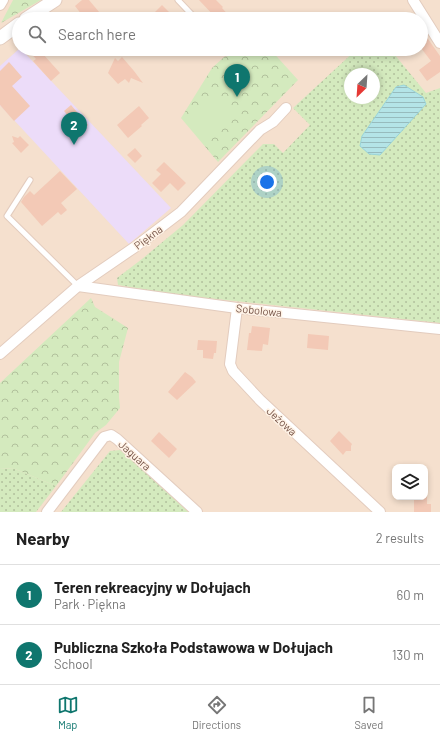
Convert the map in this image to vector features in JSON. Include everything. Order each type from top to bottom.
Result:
[{"type":"street","points":[[0,5],[3,0]]},
{"type":"street","points":[[37,12],[55,0]]},
{"type":"street","points":[[413,0],[421,12]]},
{"type":"street","points":[[428,24],[440,43]]},
{"type":"street","points":[[0,38],[12,29]]},
{"type":"street","name":"Piękna","points":[[0,354],[78,286],[135,248],[181,212],[260,130],[273,122],[286,108]]},
{"type":"street","name":"Sobolowa","points":[[78,286],[236,308],[440,329]]},
{"type":"street","name":"Jeżowa","points":[[236,308],[230,364],[233,371],[260,400],[380,512]]},
{"type":"street","name":"Jaguara","points":[[47,512],[104,437],[111,435],[197,512]]},
{"type":"lane","points":[[178,0],[189,12]]},
{"type":"lane","points":[[30,180],[7,216],[78,286]]},
{"type":"shaded area","points":[[0,0],[440,0],[440,512],[0,512]]},
{"type":"shaded area","points":[[12,55],[28,56],[171,208],[129,244],[0,105],[0,66]]},
{"type":"green space","points":[[13,0],[41,0],[20,12],[12,12],[12,17],[1,23]]},
{"type":"green space","points":[[225,56],[276,56],[298,80],[218,162],[181,118],[212,68]]},
{"type":"green space","points":[[349,56],[396,56],[426,93],[440,88],[440,323],[178,295],[118,285],[117,278],[183,225],[263,144],[274,144],[283,153],[310,125],[293,108]]},
{"type":"green space","points":[[215,93],[235,111],[206,141],[187,123]]},
{"type":"green space","points":[[91,298],[95,307],[128,328],[119,362],[120,408],[106,425],[95,433],[56,486],[15,469],[0,468],[0,383]]},
{"type":"green space","points":[[120,450],[189,512],[61,512],[110,451]]},
{"type":"green space","points":[[0,468],[15,469],[56,486],[36,512],[0,512]]},
{"type":"water","points":[[404,85],[423,97],[426,104],[380,155],[369,154],[360,146],[362,136],[396,87]]},
{"type":"building","points":[[82,0],[89,0],[99,12],[80,12],[75,6]]},
{"type":"building","points":[[199,0],[216,0],[226,12],[210,12]]},
{"type":"building","points":[[162,5],[169,12],[155,12]]},
{"type":"building","points":[[428,39],[440,56],[440,72],[427,81],[419,70],[431,61],[427,56]]},
{"type":"building","points":[[33,56],[45,56],[60,73],[51,81],[33,61],[36,59]]},
{"type":"building","points":[[122,57],[143,83],[131,78],[129,83],[125,79],[118,84],[108,73],[115,58],[118,61]]},
{"type":"building","points":[[9,62],[22,77],[12,86],[30,106],[14,121],[0,105],[0,71]]},
{"type":"building","points":[[71,105],[88,125],[81,131],[64,111]]},
{"type":"building","points":[[139,106],[149,118],[128,138],[117,125]]},
{"type":"building","points":[[12,136],[18,138],[20,136],[29,145],[21,153],[12,143],[14,142]]},
{"type":"building","points":[[135,148],[142,156],[135,163],[127,155]]},
{"type":"building","points":[[164,162],[186,183],[178,191],[170,183],[161,192],[152,183],[161,174],[156,170]]},
{"type":"building","points":[[60,171],[77,189],[61,203],[67,210],[61,215],[58,212],[42,226],[21,202],[30,191],[34,195]]},
{"type":"building","points":[[252,326],[270,328],[268,345],[263,344],[262,351],[247,350],[249,333],[251,333]]},
{"type":"building","points":[[308,334],[329,336],[328,350],[307,348]]},
{"type":"building","points":[[198,340],[217,341],[216,353],[214,353],[213,359],[203,358],[203,350],[197,350]]},
{"type":"building","points":[[185,372],[196,382],[177,400],[168,392]]},
{"type":"building","points":[[339,431],[352,444],[351,451],[346,451],[343,455],[330,441]]},
{"type":"building","points":[[159,432],[177,449],[169,458],[151,441]]},
{"type":"building","points":[[414,500],[427,500],[427,504],[431,504],[431,512],[414,512]]},
{"type":"place","name":"Teren rekreacyjny w Dołujach","points":[[237,97]]},
{"type":"place","name":"Publiczna Szkoła Podstawowa w Dołujach","points":[[74,145]]}]
